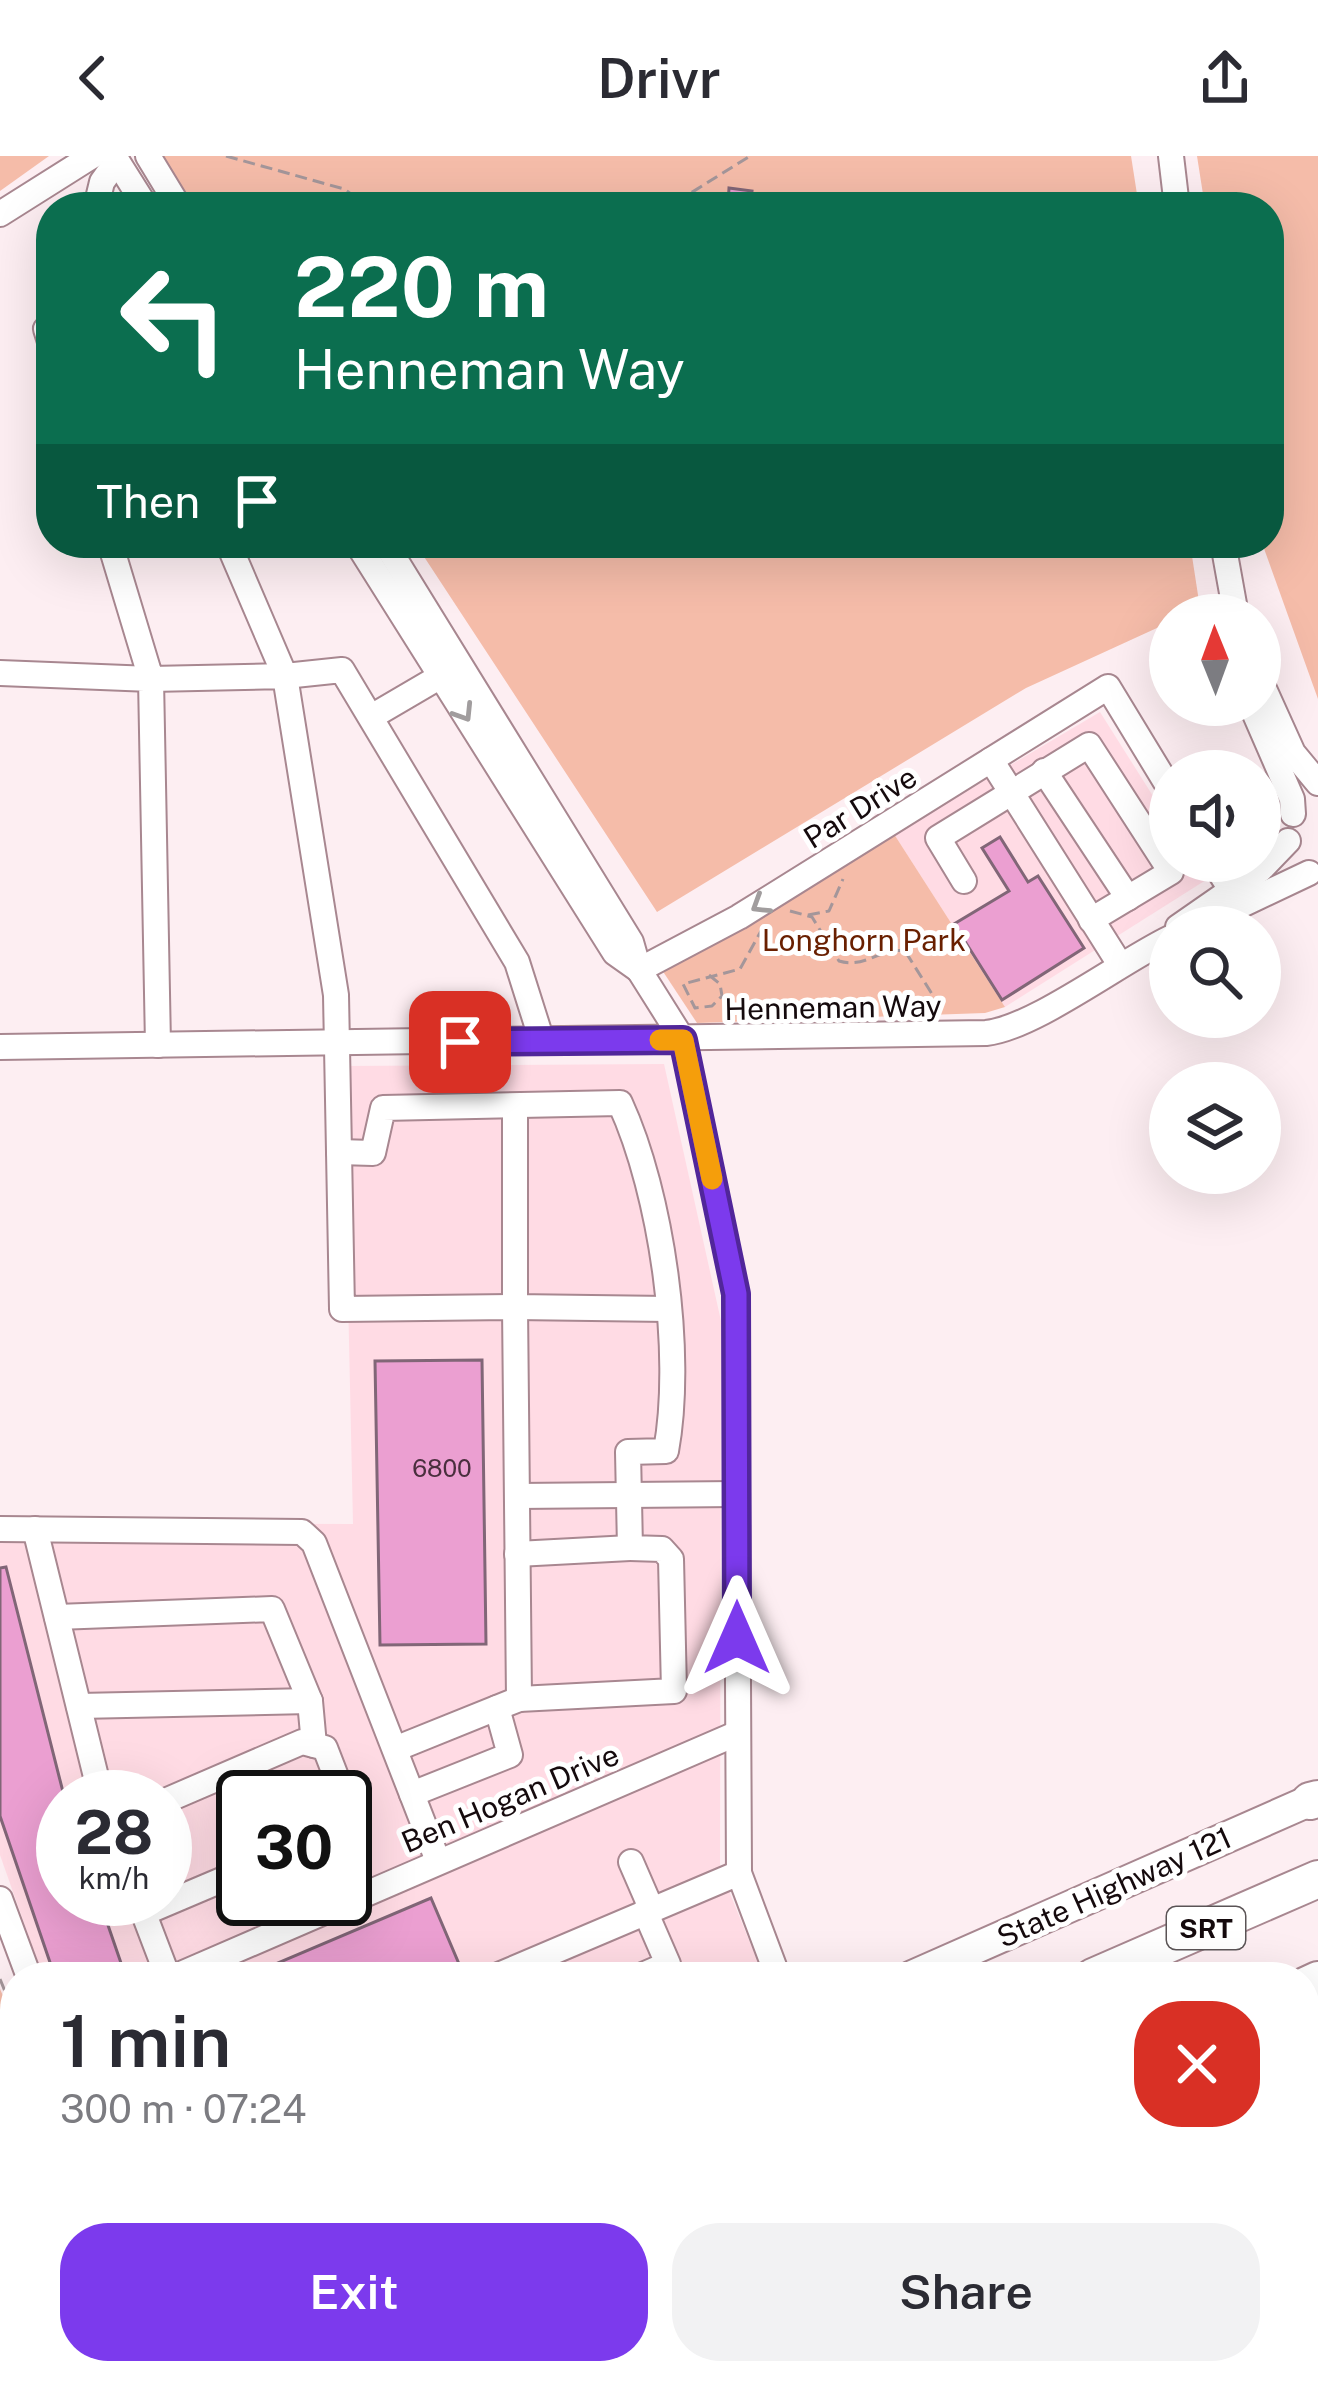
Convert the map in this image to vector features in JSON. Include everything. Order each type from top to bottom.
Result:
[{"type":"highway","name":"SRT","points":[[1128,1962],[1318,1879]]},
{"type":"main road","name":"State Highway 121","points":[[944,1962],[1315,1799]]},
{"type":"street","points":[[148,156],[170,192]]},
{"type":"street","points":[[1171,156],[1176,192]]},
{"type":"street","points":[[100,192],[108,158]]},
{"type":"street","points":[[108,158],[134,192]]},
{"type":"street","points":[[42,192],[108,158]]},
{"type":"street","points":[[0,214],[36,195]]},
{"type":"street","points":[[115,558],[151,679],[158,1046]]},
{"type":"street","points":[[234,558],[285,676],[336,995],[342,1309],[668,1309]]},
{"type":"street","points":[[367,558],[616,953],[639,970]]},
{"type":"street","points":[[395,558],[631,942],[639,970],[683,1040],[736,1294],[739,1873],[772,1962]]},
{"type":"street","points":[[1226,558],[1232,594]]},
{"type":"street","points":[[0,673],[151,679],[342,670],[518,962],[542,1041]]},
{"type":"street","points":[[370,717],[441,676]]},
{"type":"street","name":"Par Drive","points":[[639,970],[740,917],[1108,687],[1149,754]]},
{"type":"street","points":[[1208,906],[1288,841],[1292,799],[1260,726]]},
{"type":"street","points":[[1281,726],[1318,788],[1293,814]]},
{"type":"street","points":[[964,881],[938,838],[1089,745],[1172,872],[1091,920]]},
{"type":"street","points":[[991,760],[1091,920],[1130,957]]},
{"type":"street","points":[[1044,771],[1128,898]]},
{"type":"street","points":[[1243,906],[1313,875],[1288,841]]},
{"type":"street","points":[[1226,882],[1231,890]]},
{"type":"street","name":"Henneman Way","points":[[0,1047],[683,1040],[1001,1031],[1149,947]]},
{"type":"street","points":[[339,1152],[373,1153],[383,1108],[620,1103],[633,1131],[668,1309],[671,1422],[666,1450],[628,1452],[630,1548]]},
{"type":"street","points":[[412,1794],[510,1755],[508,1704],[518,1554],[515,1106]]},
{"type":"street","points":[[517,1496],[736,1494]]},
{"type":"street","points":[[0,1529],[302,1532],[314,1543],[438,1861]]},
{"type":"street","points":[[35,1529],[94,1770]]},
{"type":"street","points":[[394,1749],[508,1704],[674,1691],[671,1559],[662,1549],[518,1554]]},
{"type":"street","points":[[57,1617],[272,1609],[310,1701],[314,1745]]},
{"type":"street","points":[[79,1706],[310,1701]]},
{"type":"street","name":"Ben Hogan Drive","points":[[206,1962],[738,1733]]},
{"type":"street","points":[[192,1789],[302,1742],[325,1748],[333,1770]]},
{"type":"street","points":[[631,1862],[667,1962]]},
{"type":"street","points":[[528,1962],[739,1873]]},
{"type":"street","points":[[0,1899],[23,1962]]},
{"type":"street","points":[[149,1926],[165,1962]]},
{"type":"path","points":[[226,156],[347,192]]},
{"type":"path","points":[[692,192],[749,156]]},
{"type":"path","points":[[776,913],[806,915],[829,910],[845,873]]},
{"type":"path","points":[[806,915],[839,961],[862,964],[889,950],[904,951],[945,1014]]},
{"type":"path","points":[[709,975],[720,984],[722,996],[712,1006],[695,1008],[683,984],[709,975],[740,969],[750,959],[765,920]]},
{"type":"shaded area","points":[[1100,712],[1149,790],[1149,882],[1203,882],[1165,906],[1149,906],[1149,916],[1005,1007],[894,834]]},
{"type":"shaded area","points":[[664,1064],[721,1321],[720,1869],[758,1962],[38,1962],[0,1855],[0,1523],[353,1524],[343,1066]]},
{"type":"green space","points":[[0,156],[49,156],[0,191]]},
{"type":"green space","points":[[162,156],[1131,156],[1137,192],[185,192]]},
{"type":"green space","points":[[1197,156],[1318,156],[1318,699],[1267,558],[1284,558],[1284,192],[1203,192]]},
{"type":"green space","points":[[425,558],[1192,558],[1198,594],[1149,594],[1149,632],[1026,688],[657,912]]},
{"type":"green space","name":"Longhorn Park","points":[[894,834],[1005,1007],[985,1013],[697,1023],[662,970]]},
{"type":"building","points":[[1000,837],[1028,882],[1038,876],[1084,948],[1002,1000],[954,924],[1009,891],[982,848]]},
{"type":"building","points":[[482,1360],[486,1644],[380,1645],[375,1361]]},
{"type":"building","points":[[6,1567],[57,1770],[36,1770],[36,1921],[0,1816],[0,1568]]},
{"type":"building","points":[[431,1898],[458,1962],[280,1962]]},
{"type":"building","points":[[38,1926],[108,1926],[121,1962],[50,1962]]},
{"type":"slow traffic","points":[[660,1040],[683,1040],[712,1179]]},
{"type":"route","points":[[460,1042],[683,1040],[736,1294],[737,1638]]}]
